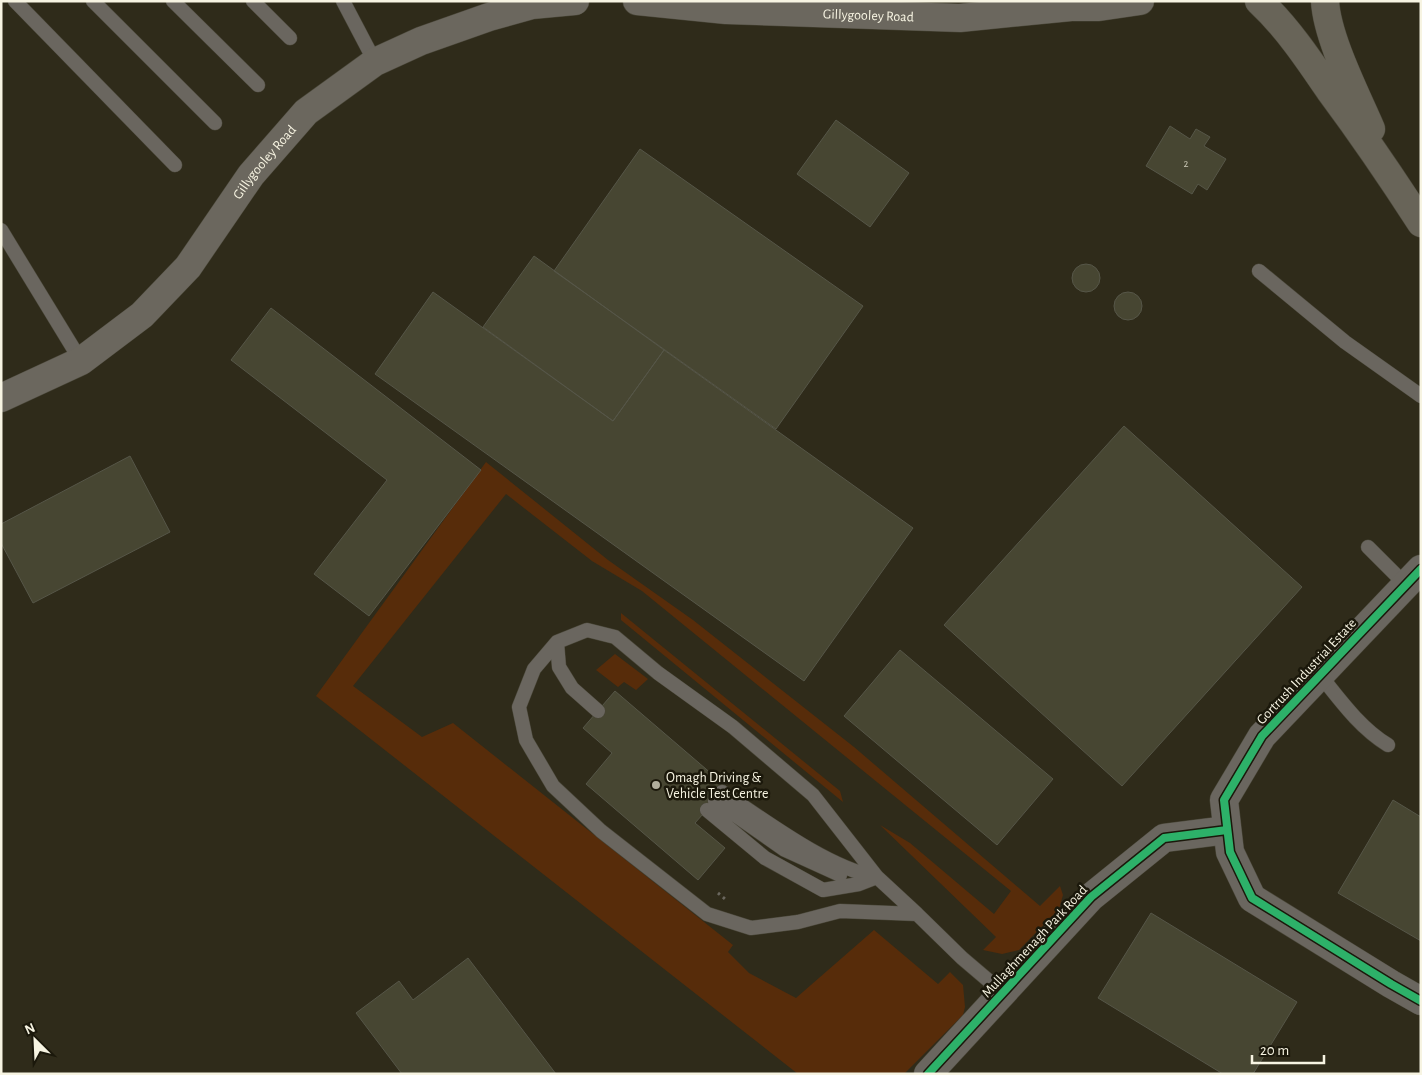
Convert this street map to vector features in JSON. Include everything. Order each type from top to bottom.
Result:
[{"type":"highway","points":[[1259,1],[1271,12],[1303,53],[1391,176],[1421,223]]},
{"type":"highway","points":[[1325,1],[1325,13],[1338,50],[1391,176]]},
{"type":"main road","name":"Gillygooley Road","points":[[1,398],[81,361],[142,315],[188,267],[252,175],[306,112],[375,62],[420,40],[489,18],[532,6],[574,1]]},
{"type":"main road","name":"Gillygooley Road","points":[[637,1],[726,10],[951,18],[1076,4],[1100,7],[1140,1]]},
{"type":"street","name":"Gortrush Industrial Estate","points":[[1413,576],[1262,736],[1224,800],[1230,852],[1252,898],[1390,984],[1421,1001]]},
{"type":"street","name":"Mullaghmenagh Park Road","points":[[928,1074],[1091,897],[1164,838],[1227,830]]},
{"type":"lane","points":[[15,1],[175,165]]},
{"type":"lane","points":[[93,1],[215,122]]},
{"type":"lane","points":[[172,1],[258,85]]},
{"type":"lane","points":[[253,1],[290,38]]},
{"type":"lane","points":[[343,1],[375,62]]},
{"type":"lane","points":[[1,230],[81,361]]},
{"type":"lane","points":[[1259,271],[1345,342],[1421,396]]},
{"type":"lane","points":[[1368,547],[1413,576]]},
{"type":"lane","points":[[917,914],[840,911],[798,922],[751,928],[706,914],[600,831],[553,786],[526,740],[519,707],[534,669],[557,642],[587,630],[615,636],[658,672],[732,727],[813,796],[877,877],[917,914],[962,958],[1002,992]]},
{"type":"lane","points":[[557,642],[559,667],[572,688],[598,711]]},
{"type":"lane","points":[[1320,675],[1354,717],[1388,746]]},
{"type":"lane","points":[[714,801],[792,838],[859,874],[877,877]]},
{"type":"lane","points":[[714,801],[765,858],[824,890],[859,884],[877,877]]},
{"type":"lane","points":[[714,801],[785,850],[859,884]]},
{"type":"shaded area","points":[[486,462],[608,560],[693,620],[854,747],[1040,906],[1060,886],[1063,895],[1059,909],[1019,950],[1002,954],[983,950],[996,937],[880,825],[910,843],[994,914],[1011,891],[642,591],[592,561],[506,494],[353,686],[422,737],[453,723],[733,945],[728,952],[749,973],[796,998],[874,930],[938,984],[950,972],[963,985],[965,1007],[963,1015],[904,1074],[798,1074],[316,696]]},
{"type":"shaded area","points":[[621,613],[840,791],[843,802],[621,620]]},
{"type":"shaded area","points":[[615,654],[648,679],[636,690],[624,682],[618,687],[596,670]]},
{"type":"building","points":[[836,120],[909,173],[870,227],[797,174]]},
{"type":"building","points":[[1170,126],[1190,139],[1196,129],[1210,137],[1204,146],[1226,159],[1207,190],[1198,184],[1192,194],[1146,166]]},
{"type":"building","points":[[640,149],[863,306],[776,429],[554,271]]},
{"type":"building","points":[[534,256],[664,350],[613,421],[483,327]]},
{"type":"building","points":[[1086,264],[1096,268],[1100,278],[1096,288],[1086,292],[1076,288],[1072,278],[1076,268]]},
{"type":"building","points":[[433,292],[613,421],[664,350],[913,528],[804,681],[375,374]]},
{"type":"building","points":[[1128,292],[1138,296],[1142,306],[1138,316],[1128,320],[1118,316],[1114,306],[1118,296]]},
{"type":"building","points":[[271,308],[481,470],[369,616],[314,574],[387,480],[231,360]]},
{"type":"building","points":[[1124,426],[1302,587],[1122,786],[944,625]]},
{"type":"building","points":[[130,456],[170,532],[33,603],[1,543],[1,524]]},
{"type":"building","points":[[900,650],[1053,779],[997,845],[844,716]]},
{"type":"building","name":"Omagh Driving & Vehicle Test Centre","points":[[615,691],[727,787],[695,823],[725,848],[698,880],[586,784],[612,753],[583,728]]},
{"type":"building","points":[[1393,800],[1421,817],[1421,941],[1338,893]]},
{"type":"building","points":[[1151,913],[1297,1002],[1253,1074],[1223,1074],[1098,998]]},
{"type":"building","points":[[468,958],[556,1074],[402,1074],[356,1013],[399,981],[413,1000]]},
{"type":"cycle path","points":[[1421,569],[1262,736],[1224,800],[1230,852],[1252,898],[1421,1001]]},
{"type":"cycle path","points":[[928,1074],[1091,897],[1164,838],[1227,830]]},
{"type":"place","name":"Omagh Driving & Vehicle Test Centre","points":[[656,785]]}]
